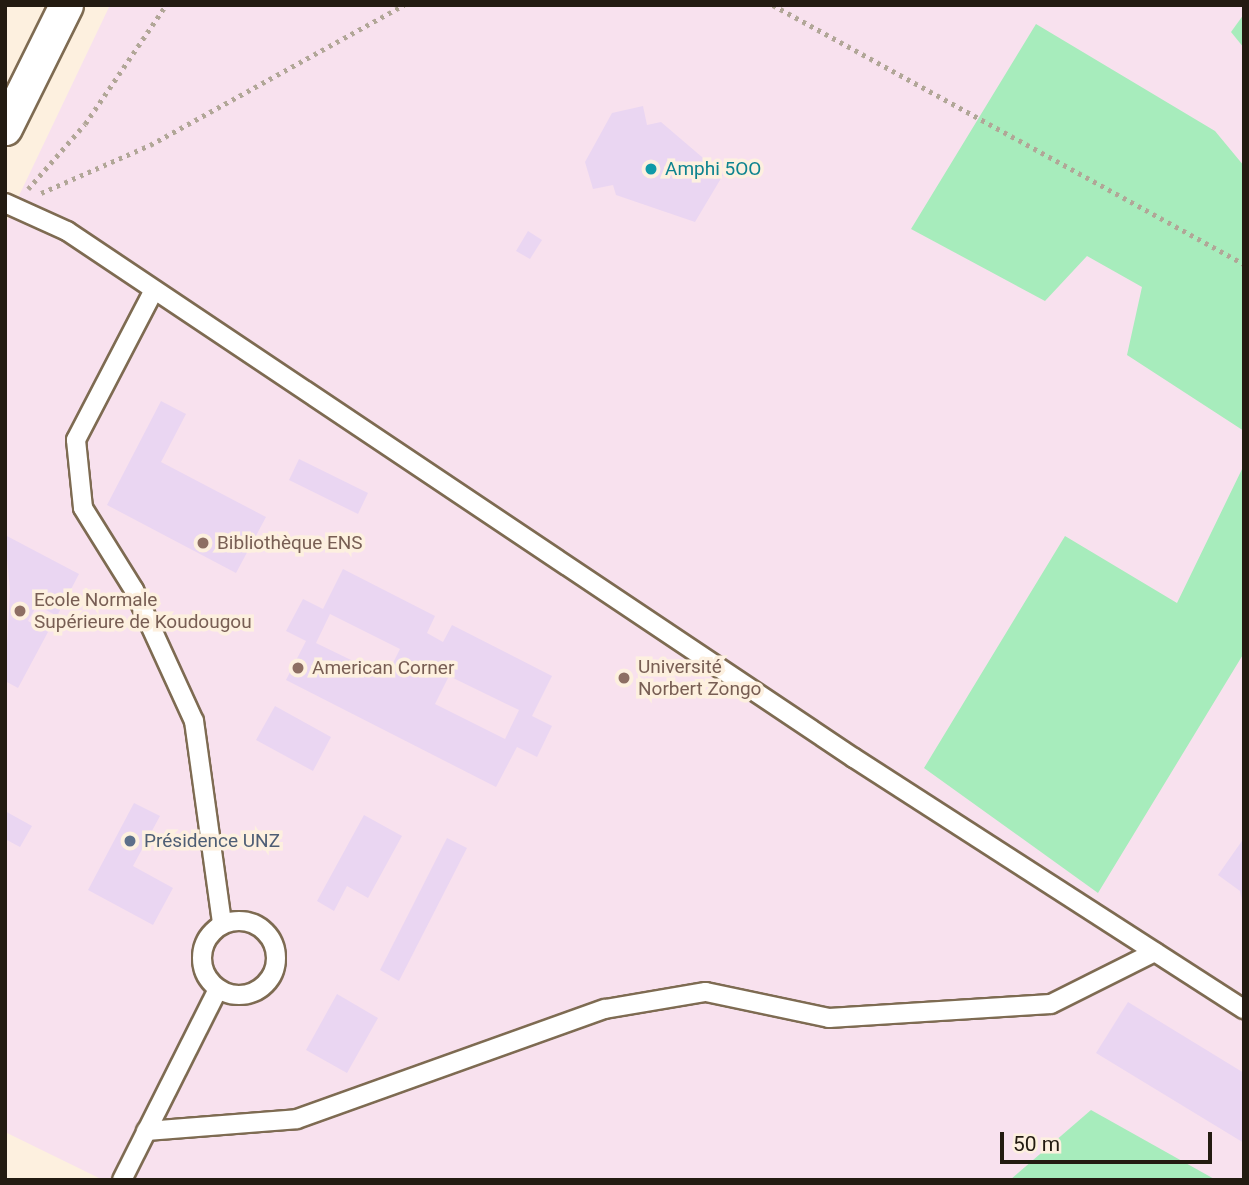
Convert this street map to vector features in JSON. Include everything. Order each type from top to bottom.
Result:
[{"type":"street","points":[[5,128],[66,5]]},
{"type":"lane","points":[[10,204],[153,290],[1244,1009]]},
{"type":"lane","points":[[153,290],[76,440],[83,508],[134,590],[194,721],[222,924],[202,956],[218,989]]},
{"type":"lane","points":[[218,989],[256,992],[277,960],[260,927],[222,924]]},
{"type":"lane","points":[[146,1131],[297,1119],[617,1007],[706,992],[829,1018],[1051,1003],[1155,952]]},
{"type":"lane","points":[[122,1180],[218,989]]},
{"type":"path","points":[[10,204],[85,124],[166,5]]},
{"type":"path","points":[[10,204],[150,145],[404,5]]},
{"type":"path","points":[[773,5],[1244,264]]},
{"type":"shaded area","name":"Université Norbert Zongo","points":[[110,5],[1244,5],[1244,1180],[103,1180],[5,1132],[5,225]]},
{"type":"green space","points":[[1244,14],[1244,48],[1231,32]]},
{"type":"green space","points":[[1036,24],[1215,131],[1244,166],[1244,431],[1127,355],[1142,287],[1087,256],[1045,301],[911,229]]},
{"type":"green space","points":[[1244,465],[1244,653],[1098,893],[924,768],[1065,536],[1177,603]]},
{"type":"green space","points":[[1091,1110],[1216,1180],[1010,1180]]},
{"type":"building","name":"Amphi 5OO","points":[[643,106],[647,125],[661,122],[723,175],[695,222],[616,195],[613,185],[593,189],[585,162],[612,113]]},
{"type":"building","points":[[528,231],[542,240],[530,259],[516,251]]},
{"type":"building","points":[[161,401],[186,414],[161,462],[266,517],[236,573],[107,505]]},
{"type":"building","points":[[299,459],[368,493],[358,514],[289,480]]},
{"type":"building","name":"Ecole Normale Supérieure de Koudougou","points":[[5,535],[79,574],[57,616],[37,605],[28,621],[48,632],[18,688],[5,681],[10,591]]},
{"type":"building","points":[[343,569],[435,616],[427,633],[443,642],[452,625],[552,676],[532,716],[552,726],[537,757],[517,747],[496,787],[286,680],[306,641],[286,631],[303,599],[323,609]],"holes":[[[330,614],[400,649],[386,677],[316,643]],[[449,676],[519,710],[505,739],[435,704]]]},
{"type":"building","points":[[275,706],[331,737],[313,771],[256,740]]},
{"type":"building","name":"Présidence UNZ","points":[[134,803],[160,816],[133,866],[173,888],[153,925],[88,890]]},
{"type":"building","points":[[5,811],[32,826],[20,847],[5,839]]},
{"type":"building","points":[[364,815],[402,836],[368,898],[347,886],[334,911],[317,901]]},
{"type":"building","points":[[447,838],[467,848],[399,981],[380,970]]},
{"type":"building","points":[[1244,838],[1244,910],[1240,891],[1218,875]]},
{"type":"building","points":[[337,994],[378,1018],[347,1073],[306,1050]]},
{"type":"building","points":[[1128,1002],[1244,1073],[1244,1143],[1096,1053]]},
{"type":"place","name":"Amphi 5OO","points":[[651,169]]},
{"type":"place","name":"Bibliothèque ENS","points":[[203,543]]},
{"type":"place","name":"Ecole Normale Supérieure de Koudougou","points":[[20,611]]},
{"type":"place","name":"American Corner","points":[[298,668]]},
{"type":"place","name":"Université Norbert Zongo","points":[[624,678]]},
{"type":"place","name":"Présidence UNZ","points":[[130,841]]}]
